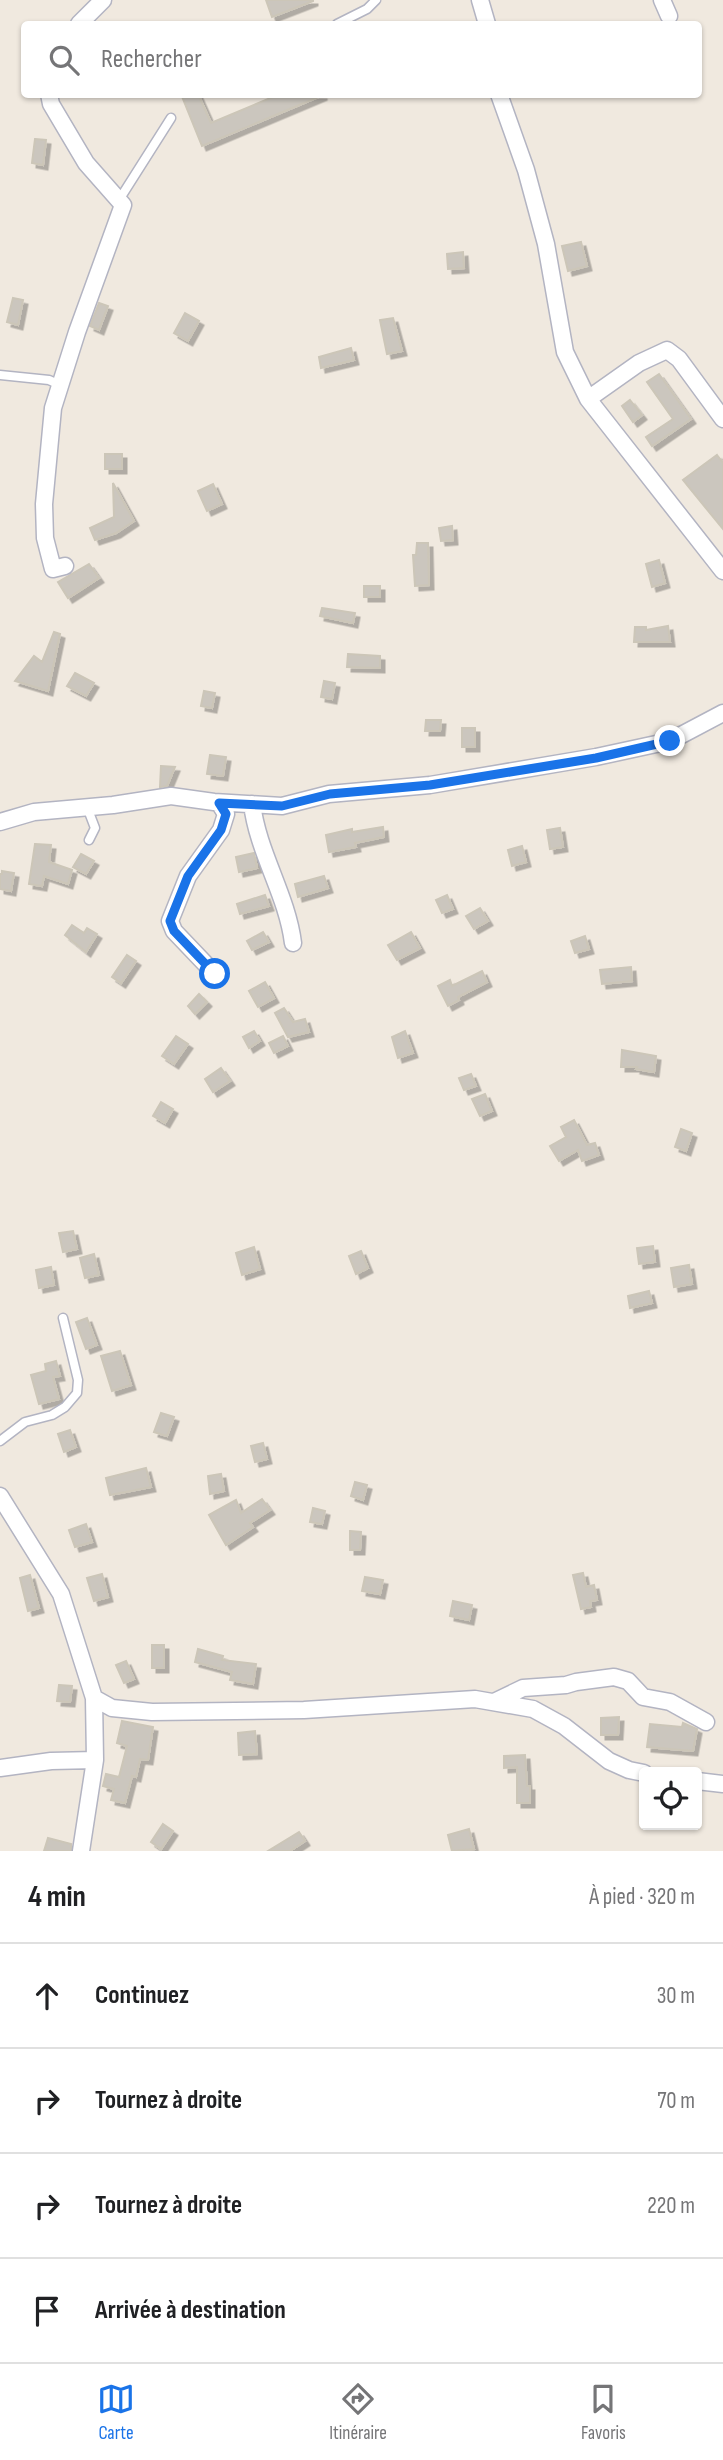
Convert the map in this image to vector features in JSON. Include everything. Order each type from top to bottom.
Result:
[{"type":"street","points":[[82,21],[103,0]]},
{"type":"street","points":[[481,0],[486,21]]},
{"type":"street","points":[[662,0],[669,16]]},
{"type":"street","points":[[50,98],[86,163],[123,205],[53,408],[44,504],[45,538],[53,569],[65,566]]},
{"type":"street","points":[[500,98],[526,170],[546,244],[565,352],[588,399],[723,571]]},
{"type":"street","points":[[588,399],[639,363],[667,349],[679,359],[723,419]]},
{"type":"street","points":[[0,822],[34,812],[172,796],[219,803],[282,806],[330,794],[430,785],[596,758],[670,741],[723,713]]},
{"type":"street","points":[[215,974],[174,931],[170,921],[188,876],[221,830],[226,814],[219,803]]},
{"type":"street","points":[[252,804],[255,830],[291,924],[293,943]]},
{"type":"street","points":[[0,1496],[61,1594],[94,1698],[95,1760],[81,1851]]},
{"type":"street","points":[[494,1702],[523,1688],[566,1685],[614,1677],[628,1681],[643,1697],[670,1702],[706,1722]]},
{"type":"street","points":[[94,1698],[112,1708],[152,1712],[304,1710],[475,1699],[533,1709],[564,1726],[609,1761],[639,1772]]},
{"type":"street","points":[[0,1768],[51,1761],[95,1760]]},
{"type":"street","points":[[702,1782],[723,1784]]},
{"type":"lane","points":[[343,21],[367,9],[376,0]]},
{"type":"lane","points":[[119,200],[171,118]]},
{"type":"lane","points":[[0,375],[49,380],[60,385]]},
{"type":"lane","points":[[88,807],[95,828],[89,840]]},
{"type":"lane","points":[[0,1441],[25,1422],[52,1415],[65,1407],[77,1393],[78,1380],[63,1318]]},
{"type":"building","points":[[266,0],[313,0],[313,1],[272,17]]},
{"type":"building","points":[[183,98],[200,98],[211,123],[270,98],[316,98],[202,146]]},
{"type":"building","points":[[35,139],[46,140],[43,165],[32,163]]},
{"type":"building","points":[[581,242],[587,266],[568,271],[562,246]]},
{"type":"building","points":[[463,252],[464,268],[448,269],[447,254]]},
{"type":"building","points":[[13,298],[23,300],[18,325],[7,322]]},
{"type":"building","points":[[99,303],[108,306],[99,330],[90,326]]},
{"type":"building","points":[[185,313],[199,321],[188,341],[174,333]]},
{"type":"building","points":[[393,318],[402,351],[387,354],[380,320]]},
{"type":"building","points":[[351,348],[354,360],[321,368],[319,357]]},
{"type":"building","points":[[659,374],[691,419],[652,446],[646,437],[673,419],[647,382]]},
{"type":"building","points":[[630,400],[642,415],[633,422],[622,406]]},
{"type":"building","points":[[105,454],[122,454],[122,469],[105,469]]},
{"type":"building","points":[[717,455],[723,463],[723,529],[683,480]]},
{"type":"building","points":[[113,483],[134,521],[116,533],[95,540],[90,528],[114,517]]},
{"type":"building","points":[[213,484],[222,504],[207,511],[198,491]]},
{"type":"building","points":[[452,526],[453,540],[441,541],[439,528]]},
{"type":"building","points":[[417,543],[428,543],[429,585],[415,586],[413,555],[416,555]]},
{"type":"building","points":[[659,560],[665,583],[652,587],[646,564]]},
{"type":"building","points":[[89,564],[99,578],[68,598],[58,582]]},
{"type":"building","points":[[364,586],[380,586],[380,597],[364,597]]},
{"type":"building","points":[[322,608],[355,613],[353,623],[320,616]]},
{"type":"building","points":[[668,626],[670,642],[634,642],[635,627],[646,627],[646,630]]},
{"type":"building","points":[[54,632],[60,634],[48,691],[15,681],[34,656],[42,662]]},
{"type":"building","points":[[348,654],[380,656],[380,668],[347,667]]},
{"type":"building","points":[[75,673],[94,683],[86,696],[67,686]]},
{"type":"building","points":[[324,681],[335,683],[332,699],[321,697]]},
{"type":"building","points":[[204,691],[215,693],[212,708],[201,706]]},
{"type":"building","points":[[426,720],[441,720],[440,731],[425,731]]},
{"type":"building","points":[[462,728],[475,728],[475,747],[462,747]]},
{"type":"building","points":[[210,755],[226,757],[223,776],[207,774]]},
{"type":"building","points":[[161,766],[175,767],[167,786],[160,787]]},
{"type":"building","points":[[383,827],[384,837],[355,843],[356,847],[329,852],[326,835],[352,829],[352,832]]},
{"type":"building","points":[[560,828],[563,847],[550,849],[547,830]]},
{"type":"building","points":[[35,844],[51,845],[49,862],[72,870],[68,884],[44,876],[42,886],[29,884]]},
{"type":"building","points":[[522,846],[526,862],[512,866],[508,850]]},
{"type":"building","points":[[254,853],[257,868],[239,872],[236,857]]},
{"type":"building","points":[[81,854],[94,861],[86,874],[73,867]]},
{"type":"building","points":[[2,871],[14,873],[11,891],[0,889]]},
{"type":"building","points":[[324,876],[328,888],[298,897],[295,884]]},
{"type":"building","points":[[265,895],[269,906],[240,914],[237,904]]},
{"type":"building","points":[[447,895],[453,909],[442,913],[436,900]]},
{"type":"building","points":[[480,908],[488,921],[474,929],[466,916]]},
{"type":"building","points":[[72,925],[84,933],[87,928],[97,934],[86,952],[65,935]]},
{"type":"building","points":[[263,932],[269,942],[252,950],[247,941]]},
{"type":"building","points":[[411,932],[420,948],[397,960],[388,945]]},
{"type":"building","points":[[585,936],[589,949],[575,953],[571,941]]},
{"type":"building","points":[[127,955],[136,961],[121,983],[112,977]]},
{"type":"building","points":[[631,967],[632,981],[602,984],[600,970]]},
{"type":"building","points":[[482,971],[487,982],[458,997],[459,1000],[448,1006],[438,986],[450,980],[452,986]]},
{"type":"building","points":[[265,982],[274,998],[258,1007],[249,991]]},
{"type":"building","points":[[199,994],[207,1002],[195,1014],[188,1006]]},
{"type":"building","points":[[284,1008],[293,1022],[305,1019],[309,1032],[288,1037],[275,1013]]},
{"type":"building","points":[[254,1031],[260,1041],[249,1048],[243,1037]]},
{"type":"building","points":[[405,1031],[413,1053],[398,1058],[392,1037]]},
{"type":"building","points":[[176,1036],[188,1044],[174,1064],[162,1056]]},
{"type":"building","points":[[283,1036],[288,1046],[274,1053],[269,1043]]},
{"type":"building","points":[[622,1050],[656,1056],[654,1072],[636,1069],[637,1067],[621,1067]]},
{"type":"building","points":[[221,1068],[230,1081],[213,1092],[205,1079]]},
{"type":"building","points":[[471,1074],[476,1086],[464,1090],[459,1078]]},
{"type":"building","points":[[485,1094],[492,1111],[480,1116],[472,1099]]},
{"type":"building","points":[[161,1102],[173,1109],[165,1123],[153,1116]]},
{"type":"building","points":[[574,1120],[587,1145],[595,1143],[599,1155],[582,1161],[578,1150],[559,1161],[550,1146],[566,1137],[561,1127]]},
{"type":"building","points":[[681,1129],[692,1133],[686,1151],[675,1147]]},
{"type":"building","points":[[73,1231],[77,1249],[63,1252],[59,1233]]},
{"type":"building","points":[[653,1246],[655,1262],[639,1264],[637,1248]]},
{"type":"building","points":[[254,1247],[260,1269],[242,1275],[236,1253]]},
{"type":"building","points":[[361,1251],[368,1268],[356,1274],[349,1256]]},
{"type":"building","points":[[94,1254],[99,1275],[85,1278],[80,1258]]},
{"type":"building","points":[[689,1265],[692,1284],[674,1287],[671,1268]]},
{"type":"building","points":[[51,1267],[54,1285],[39,1288],[36,1270]]},
{"type":"building","points":[[649,1291],[652,1303],[630,1308],[628,1296]]},
{"type":"building","points":[[87,1318],[97,1345],[86,1349],[76,1322]]},
{"type":"building","points":[[120,1351],[131,1385],[112,1391],[101,1356]]},
{"type":"building","points":[[56,1361],[60,1376],[53,1377],[59,1399],[39,1404],[31,1375],[46,1371],[45,1364]]},
{"type":"building","points":[[161,1413],[174,1417],[167,1436],[154,1432]]},
{"type":"building","points":[[70,1430],[76,1447],[64,1452],[58,1434]]},
{"type":"building","points":[[263,1443],[267,1459],[255,1462],[251,1446]]},
{"type":"building","points":[[146,1468],[151,1487],[110,1495],[106,1478]]},
{"type":"building","points":[[221,1474],[224,1491],[210,1494],[208,1476]]},
{"type":"building","points":[[355,1482],[367,1485],[363,1500],[351,1496]]},
{"type":"building","points":[[262,1499],[270,1510],[250,1523],[253,1527],[226,1545],[209,1515],[236,1500],[241,1513]]},
{"type":"building","points":[[313,1508],[325,1511],[322,1524],[310,1522]]},
{"type":"building","points":[[86,1524],[92,1542],[75,1547],[69,1530]]},
{"type":"building","points":[[350,1531],[361,1532],[360,1550],[350,1550]]},
{"type":"building","points":[[583,1573],[586,1587],[594,1585],[597,1600],[590,1601],[591,1607],[581,1609],[573,1575]]},
{"type":"building","points":[[102,1574],[108,1597],[94,1601],[87,1578]]},
{"type":"building","points":[[30,1575],[39,1608],[28,1611],[20,1578]]},
{"type":"building","points":[[365,1577],[383,1580],[380,1594],[362,1591]]},
{"type":"building","points":[[453,1601],[472,1605],[469,1620],[450,1616]]},
{"type":"building","points":[[152,1645],[164,1645],[164,1668],[152,1668]]},
{"type":"building","points":[[198,1649],[223,1656],[222,1660],[256,1664],[253,1684],[230,1680],[232,1672],[195,1662]]},
{"type":"building","points":[[126,1661],[134,1679],[124,1683],[116,1665]]},
{"type":"building","points":[[59,1685],[72,1686],[70,1702],[57,1701]]},
{"type":"building","points":[[619,1717],[618,1735],[601,1735],[601,1718]]},
{"type":"building","points":[[122,1721],[153,1727],[148,1760],[140,1759],[125,1803],[111,1800],[114,1789],[103,1786],[106,1774],[119,1777],[127,1746],[117,1743]]},
{"type":"building","points":[[683,1723],[697,1729],[693,1751],[647,1747],[650,1724],[682,1727]]},
{"type":"building","points":[[255,1731],[257,1754],[239,1755],[238,1733]]},
{"type":"building","points":[[525,1755],[530,1803],[517,1803],[517,1767],[504,1768],[504,1756]]},
{"type":"building","points":[[163,1824],[173,1831],[161,1849],[151,1842]]},
{"type":"building","points":[[469,1829],[474,1849],[452,1851],[448,1835]]},
{"type":"building","points":[[299,1832],[305,1841],[290,1851],[268,1851]]},
{"type":"building","points":[[48,1838],[71,1844],[71,1851],[44,1851]]},
{"type":"route","points":[[215,974],[174,931],[170,921],[188,876],[221,830],[226,814],[219,803],[282,806],[330,794],[430,785],[596,758],[670,741]]}]
